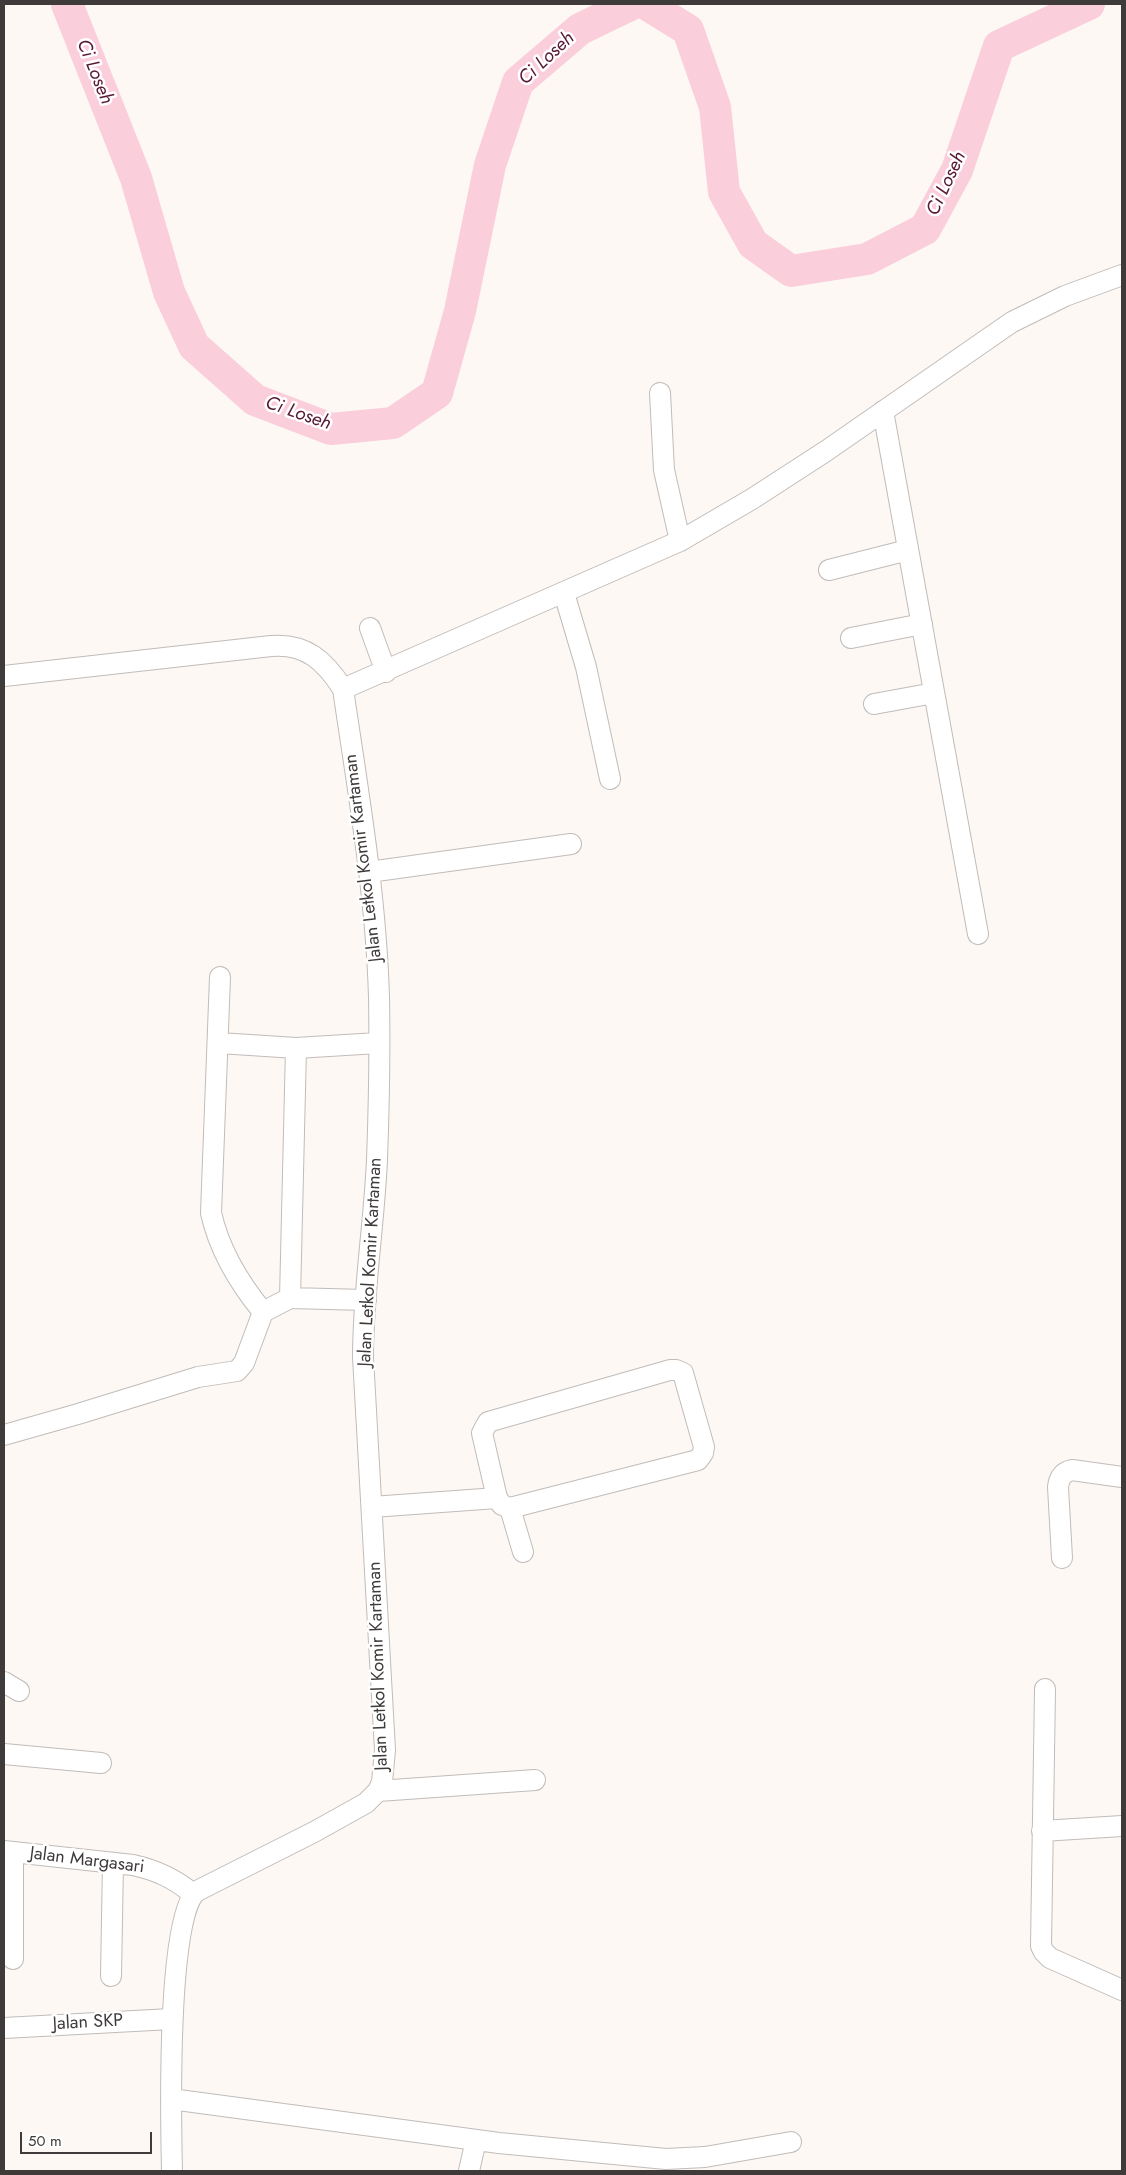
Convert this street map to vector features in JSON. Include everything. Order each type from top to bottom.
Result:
[{"type":"street","points":[[343,689],[386,672],[680,541],[752,499],[1012,322],[1065,296],[1122,275]]},
{"type":"street","points":[[660,393],[664,470],[680,541]]},
{"type":"street","points":[[883,411],[978,934]]},
{"type":"street","points":[[829,570],[908,550]]},
{"type":"street","points":[[564,593],[586,667],[610,779]]},
{"type":"street","points":[[851,638],[922,624]]},
{"type":"street","points":[[370,628],[386,672]]},
{"type":"street","name":"Jalan Letkol Komir Kartaman","points":[[4,676],[286,645],[300,649],[322,662],[330,669],[343,689],[369,872],[379,997],[377,1160],[366,1300],[364,1383],[385,1759],[384,1774],[378,1791],[366,1803],[352,1812],[192,1894]]},
{"type":"street","points":[[874,704],[934,693]]},
{"type":"street","points":[[369,872],[571,844]]},
{"type":"street","points":[[220,977],[219,1043],[211,1213],[219,1239],[232,1266],[263,1312]]},
{"type":"street","points":[[219,1043],[296,1048],[378,1043]]},
{"type":"street","points":[[290,1298],[296,1048]]},
{"type":"street","points":[[4,1435],[198,1377],[238,1370],[244,1363],[263,1312],[290,1298],[366,1300]]},
{"type":"street","points":[[372,1507],[504,1503],[698,1460],[703,1453],[704,1447],[683,1373],[670,1370],[488,1422],[482,1433],[504,1503],[523,1552]]},
{"type":"street","points":[[1062,1558],[1058,1487],[1061,1477],[1066,1472],[1072,1470],[1122,1477]]},
{"type":"street","points":[[1045,1689],[1042,1950],[1050,1958],[1122,1990]]},
{"type":"street","points":[[4,1754],[101,1763]]},
{"type":"street","points":[[378,1791],[535,1780]]},
{"type":"street","points":[[1042,1831],[1122,1826]]},
{"type":"street","points":[[8,1852],[13,1958]]},
{"type":"street","name":"Jalan Margasari","points":[[8,1852],[152,1869],[170,1877],[192,1894]]},
{"type":"street","points":[[110,1976],[113,1863]]},
{"type":"street","points":[[172,2171],[171,2019],[182,1924],[188,1901],[192,1894]]},
{"type":"street","name":"Jalan SKP","points":[[4,2028],[171,2019]]},
{"type":"street","points":[[171,2099],[476,2140],[680,2159],[705,2157],[791,2142]]},
{"type":"street","points":[[469,2171],[476,2140]]},
{"type":"waterway","name":"Ci Loseh","points":[[67,4],[136,178],[169,292],[194,346],[255,400],[331,429],[393,423],[437,393],[460,311],[490,165],[518,82],[580,29],[632,4]]},
{"type":"waterway","name":"Ci Loseh","points":[[646,4],[688,30],[715,107],[724,192],[753,244],[791,271],[867,259],[925,229],[957,170],[999,46],[1089,4]]}]
